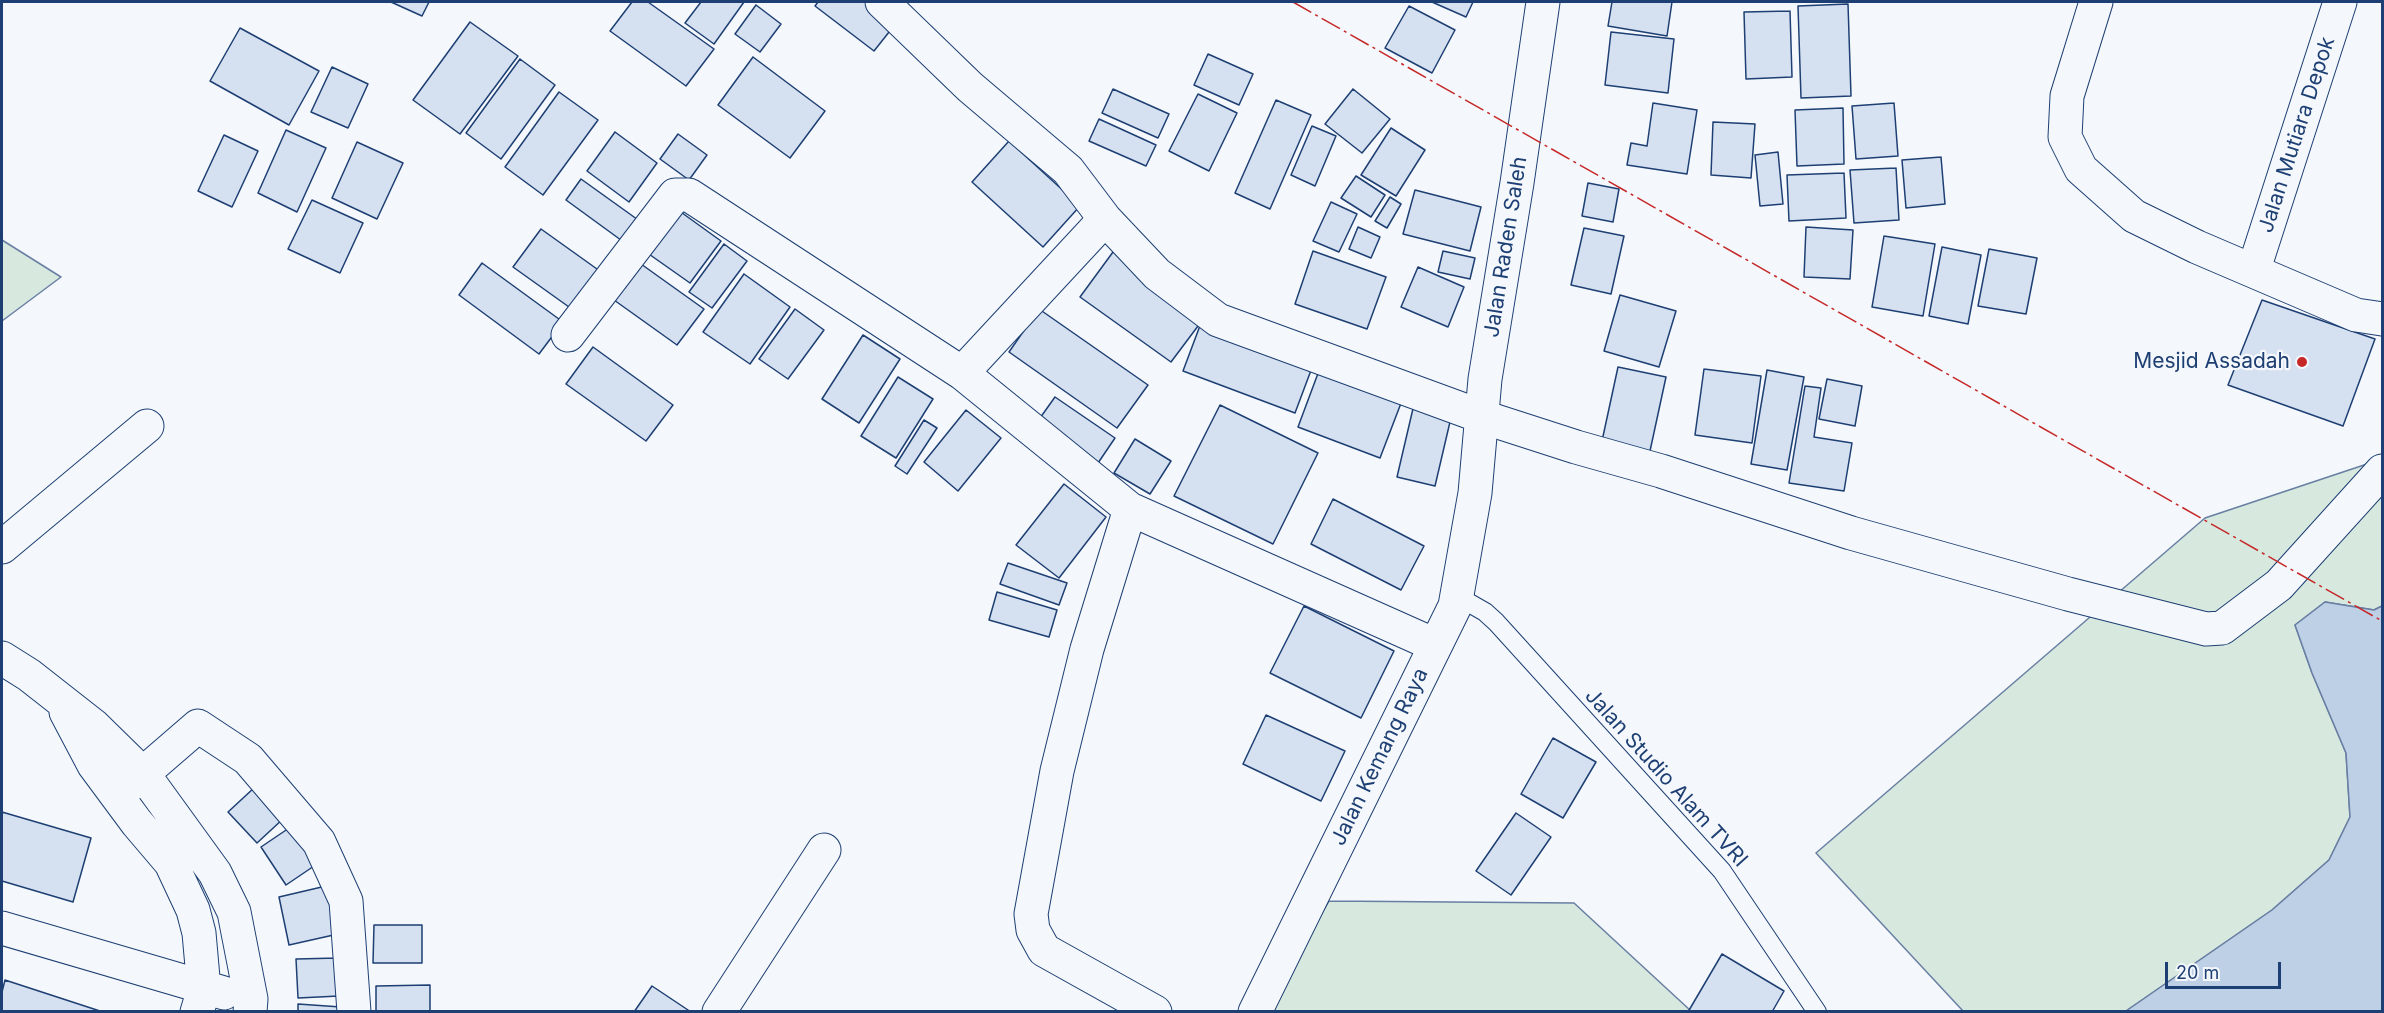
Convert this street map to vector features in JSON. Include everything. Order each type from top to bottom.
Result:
[{"type":"street","points":[[882,2],[970,87],[1068,170],[1105,219],[1157,274],[1218,320],[1483,417],[1661,471],[1851,533],[2068,594],[2206,629],[2222,628],[2279,585],[2382,471]]},
{"type":"street","name":"Jalan Raden Saleh","points":[[1475,493],[1485,379],[1517,183],[1543,2]]},
{"type":"street","points":[[2096,2],[2067,96],[2065,137],[2081,168],[2134,216],[2197,247],[2254,269],[2356,315],[2382,319]]},
{"type":"street","name":"Jalan Mutiara Depok","points":[[2254,269],[2340,2]]},
{"type":"street","points":[[568,335],[675,195],[689,195],[962,372],[1130,510],[1435,645]]},
{"type":"street","points":[[962,372],[1105,219]]},
{"type":"street","points":[[2,547],[147,426]]},
{"type":"street","name":"Jalan Kemang Raya","points":[[1255,1011],[1457,596],[1475,493]]},
{"type":"street","points":[[1130,510],[1087,649],[1057,771],[1031,914],[1033,930],[1044,950],[1155,1011]]},
{"type":"street","points":[[2,658],[29,675],[94,726],[144,775],[215,873],[234,912],[250,1005],[200,1000],[2,928]]},
{"type":"street","points":[[59,700],[94,765],[171,863],[193,910],[199,933],[200,1000]]},
{"type":"street","points":[[117,796],[198,726],[203,727],[248,759],[318,842],[346,901],[354,1011]]},
{"type":"street","points":[[719,1011],[824,850]]},
{"type":"lane","name":"Jalan Studio Alam TVRI","points":[[1457,596],[1485,612],[1496,622],[1722,871],[1817,1011]]},
{"type":"shaded area","points":[[2,240],[61,277],[2,321]]},
{"type":"shaded area","points":[[2382,459],[2382,606],[2374,610],[2325,602],[2295,625],[2312,673],[2346,753],[2350,817],[2329,860],[2272,910],[2126,1011],[1963,1011],[1816,853],[2205,518]]},
{"type":"shaded area","points":[[1329,901],[1574,903],[1691,1011],[1263,1012]]},
{"type":"water","points":[[2325,602],[2374,610],[2382,606],[2382,1011],[2126,1011],[2272,910],[2329,860],[2350,817],[2346,753],[2312,673],[2295,625]]},
{"type":"building","points":[[391,2],[429,2],[422,16]]},
{"type":"building","points":[[632,2],[648,2],[714,49],[686,86],[610,31]]},
{"type":"building","points":[[701,2],[744,2],[714,44],[685,23]]},
{"type":"building","points":[[818,2],[870,2],[897,22],[874,51],[815,6]]},
{"type":"building","points":[[1432,2],[1473,2],[1466,17]]},
{"type":"building","points":[[1612,2],[1672,2],[1667,36],[1608,26]]},
{"type":"building","points":[[1848,4],[1851,96],[1801,98],[1798,6]]},
{"type":"building","points":[[756,5],[781,24],[760,52],[735,34]]},
{"type":"building","points":[[1409,6],[1455,30],[1432,73],[1385,48]]},
{"type":"building","points":[[1790,11],[1792,77],[1746,79],[1744,12]]},
{"type":"building","points":[[470,22],[518,56],[460,134],[413,100]]},
{"type":"building","points":[[240,28],[319,71],[289,125],[210,81]]},
{"type":"building","points":[[1611,32],[1674,39],[1668,93],[1605,85]]},
{"type":"building","points":[[1208,54],[1253,74],[1239,105],[1194,85]]},
{"type":"building","points":[[753,57],[825,111],[790,158],[718,105]]},
{"type":"building","points":[[520,59],[555,85],[501,159],[466,133]]},
{"type":"building","points":[[332,67],[368,84],[348,128],[311,112]]},
{"type":"building","points":[[1113,89],[1169,114],[1158,138],[1102,113]]},
{"type":"building","points":[[1353,89],[1390,119],[1362,153],[1325,124]]},
{"type":"building","points":[[559,92],[598,120],[543,195],[505,167]]},
{"type":"building","points":[[1198,94],[1237,113],[1209,171],[1169,151]]},
{"type":"building","points":[[1276,100],[1311,115],[1270,209],[1235,193]]},
{"type":"building","points":[[1653,103],[1697,110],[1687,174],[1627,165],[1631,143],[1647,146]]},
{"type":"building","points":[[1894,103],[1898,156],[1856,159],[1852,106]]},
{"type":"building","points":[[1843,108],[1844,164],[1797,166],[1795,110]]},
{"type":"building","points":[[1099,119],[1156,145],[1146,166],[1089,141]]},
{"type":"building","points":[[1713,122],[1755,124],[1751,178],[1711,175]]},
{"type":"building","points":[[1312,126],[1336,136],[1315,186],[1291,175]]},
{"type":"building","points":[[1391,128],[1425,150],[1396,196],[1361,175]]},
{"type":"building","points":[[286,130],[326,148],[297,212],[258,193]]},
{"type":"building","points":[[615,132],[657,163],[629,202],[587,171]]},
{"type":"building","points":[[678,134],[707,155],[689,180],[660,159]]},
{"type":"building","points":[[224,135],[258,151],[232,207],[198,191]]},
{"type":"building","points":[[1009,141],[1080,206],[1043,247],[972,182]]},
{"type":"building","points":[[357,142],[403,163],[377,219],[332,198]]},
{"type":"building","points":[[1778,152],[1783,204],[1760,206],[1755,155]]},
{"type":"building","points":[[1941,157],[1945,204],[1906,208],[1902,160]]},
{"type":"building","points":[[1896,168],[1899,220],[1854,223],[1850,170]]},
{"type":"building","points":[[1844,173],[1846,218],[1789,221],[1787,175]]},
{"type":"building","points":[[1356,176],[1385,195],[1371,217],[1341,198]]},
{"type":"building","points":[[581,179],[641,222],[625,243],[566,200]]},
{"type":"building","points":[[1588,183],[1619,189],[1613,222],[1582,216]]},
{"type":"building","points":[[1415,190],[1481,207],[1470,251],[1403,234]]},
{"type":"building","points":[[1390,197],[1401,204],[1387,228],[1375,221]]},
{"type":"building","points":[[312,200],[363,223],[340,273],[288,249]]},
{"type":"building","points":[[1331,202],[1357,214],[1339,252],[1313,241]]},
{"type":"building","points":[[678,210],[721,241],[690,283],[646,252]]},
{"type":"building","points":[[1358,227],[1380,237],[1371,258],[1349,249]]},
{"type":"building","points":[[1806,227],[1853,230],[1850,279],[1804,277]]},
{"type":"building","points":[[1584,228],[1624,236],[1611,294],[1571,285]]},
{"type":"building","points":[[541,229],[604,274],[576,312],[513,267]]},
{"type":"building","points":[[1884,236],[1935,244],[1923,316],[1872,307]]},
{"type":"building","points":[[724,244],[747,261],[712,308],[689,292]]},
{"type":"building","points":[[1942,247],[1981,255],[1968,324],[1929,316]]},
{"type":"building","points":[[1989,249],[2037,258],[2026,314],[1978,306]]},
{"type":"building","points":[[1313,251],[1386,277],[1367,329],[1295,304]]},
{"type":"building","points":[[1443,251],[1475,258],[1470,279],[1438,272]]},
{"type":"building","points":[[1113,252],[1204,318],[1171,362],[1080,297]]},
{"type":"building","points":[[482,263],[563,322],[539,354],[459,295]]},
{"type":"building","points":[[641,264],[704,309],[677,345],[614,300]]},
{"type":"building","points":[[1418,267],[1464,287],[1448,327],[1401,307]]},
{"type":"building","points":[[744,274],[790,307],[750,364],[703,332]]},
{"type":"building","points":[[1620,295],[1676,311],[1659,367],[1604,351]]},
{"type":"building","name":"Mesjid Assadah","points":[[2262,300],[2375,339],[2343,426],[2228,385]]},
{"type":"building","points":[[795,309],[824,330],[788,379],[759,359]]},
{"type":"building","points":[[1039,309],[1148,385],[1117,428],[1009,352]]},
{"type":"building","points":[[1201,323],[1313,365],[1295,413],[1183,371]]},
{"type":"building","points":[[863,335],[900,359],[859,423],[822,399]]},
{"type":"building","points":[[593,347],[673,405],[646,441],[566,384]]},
{"type":"building","points":[[1618,367],[1666,377],[1650,451],[1602,441]]},
{"type":"building","points":[[1320,368],[1403,398],[1380,458],[1298,427]]},
{"type":"building","points":[[1704,369],[1761,376],[1752,443],[1695,435]]},
{"type":"building","points":[[1767,370],[1804,377],[1787,470],[1751,464]]},
{"type":"building","points":[[898,377],[933,399],[896,458],[861,436]]},
{"type":"building","points":[[1827,379],[1862,386],[1855,426],[1819,419]]},
{"type":"building","points":[[1805,386],[1821,388],[1814,437],[1852,443],[1844,491],[1789,483]]},
{"type":"building","points":[[1055,397],[1115,438],[1096,466],[1035,425]]},
{"type":"building","points":[[1415,400],[1453,409],[1435,486],[1397,477]]},
{"type":"building","points":[[1220,405],[1318,453],[1273,544],[1174,496]]},
{"type":"building","points":[[966,410],[1001,438],[958,491],[924,462]]},
{"type":"building","points":[[924,420],[937,428],[907,474],[895,466]]},
{"type":"building","points":[[1135,439],[1171,461],[1150,494],[1114,473]]},
{"type":"building","points":[[1064,484],[1106,517],[1059,578],[1016,545]]},
{"type":"building","points":[[1333,499],[1424,546],[1401,590],[1311,544]]},
{"type":"building","points":[[1008,563],[1067,583],[1059,605],[1000,584]]},
{"type":"building","points":[[997,592],[1057,610],[1049,637],[989,620]]},
{"type":"building","points":[[1304,606],[1394,651],[1361,718],[1270,673]]},
{"type":"building","points":[[1266,715],[1345,751],[1321,801],[1243,764]]},
{"type":"building","points":[[1553,738],[1596,762],[1563,818],[1521,794]]},
{"type":"building","points":[[255,787],[284,818],[257,843],[228,812]]},
{"type":"building","points":[[2,812],[91,838],[73,902],[2,881]]},
{"type":"building","points":[[1516,813],[1551,837],[1511,895],[1476,871]]},
{"type":"building","points":[[295,824],[320,862],[286,885],[261,847]]},
{"type":"building","points":[[326,886],[338,934],[289,945],[279,897]]},
{"type":"building","points":[[374,925],[422,925],[422,963],[373,963]]},
{"type":"building","points":[[1722,954],[1784,991],[1772,1012],[1688,1012]]},
{"type":"building","points":[[338,958],[339,996],[298,998],[296,959]]},
{"type":"building","points":[[5,980],[103,1012],[2,1012],[2,992]]},
{"type":"building","points":[[430,985],[430,1012],[376,1012],[376,986]]},
{"type":"building","points":[[652,986],[691,1012],[634,1012]]},
{"type":"building","points":[[298,1004],[341,1007],[341,1012],[298,1012]]},
{"type":"power","points":[[1293,2],[2382,621]]},
{"type":"place","name":"Mesjid Assadah","points":[[2302,362]]}]
